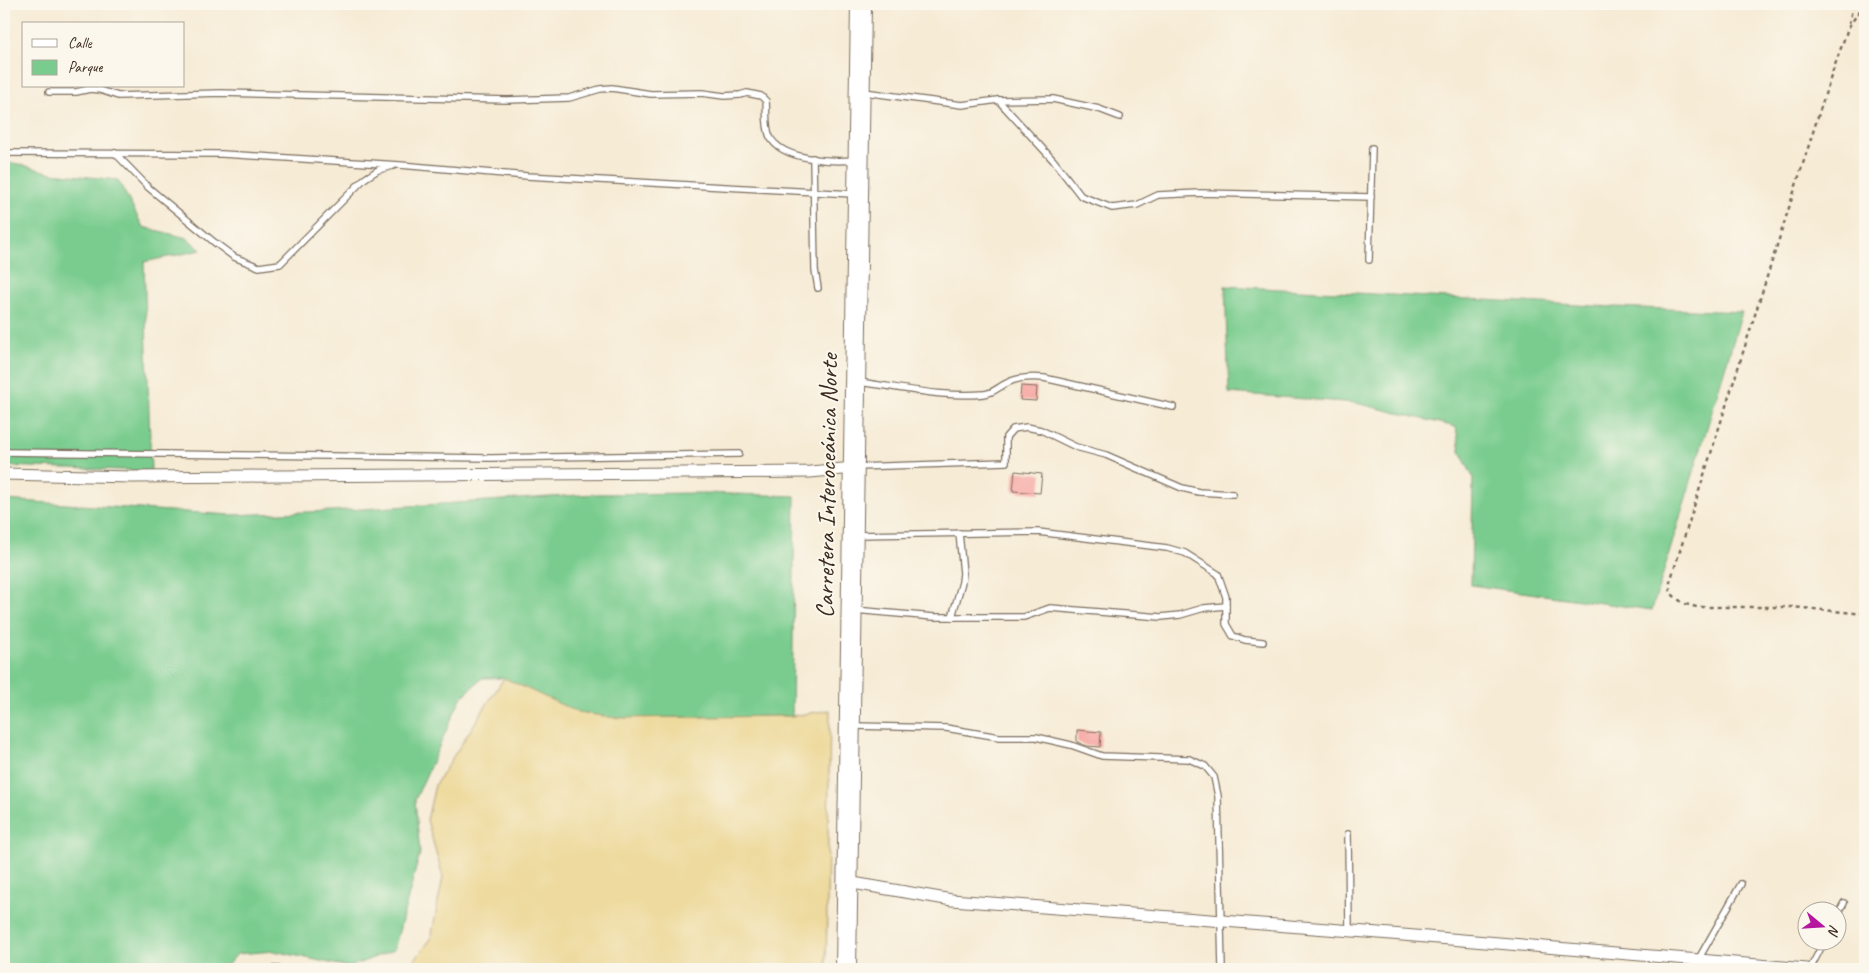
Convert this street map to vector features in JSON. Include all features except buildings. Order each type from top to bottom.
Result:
[{"type":"highway","name":"Carretera Interoceánica Norte","points":[[846,969],[861,4]]},
{"type":"street","points":[[4,474],[140,477],[810,472],[854,468]]},
{"type":"street","points":[[847,882],[952,900],[1808,969]]},
{"type":"lane","points":[[49,92],[76,92],[90,89],[118,96],[221,93],[508,100],[569,98],[600,89],[612,88],[651,94],[702,93],[724,96],[747,93],[760,96],[766,101],[767,127],[770,138],[778,146],[792,154],[835,162],[859,159]]},
{"type":"lane","points":[[860,91],[962,105],[998,100],[1053,100],[1099,109],[1120,117]]},
{"type":"lane","points":[[998,100],[1053,160],[1081,196],[1112,208],[1137,205],[1158,195],[1200,193],[1371,198]]},
{"type":"lane","points":[[1369,260],[1372,148]]},
{"type":"lane","points":[[4,153],[222,154],[400,165],[527,176],[858,194]]},
{"type":"lane","points":[[115,154],[149,188],[214,242],[234,257],[259,267],[280,264],[364,179],[378,170],[400,165]]},
{"type":"lane","points":[[813,158],[814,270],[818,288]]},
{"type":"lane","points":[[855,382],[952,394],[981,394],[992,393],[1008,382],[1028,377],[1044,378],[1173,407]]},
{"type":"lane","points":[[854,468],[1006,462],[1006,437],[1013,429],[1027,428],[1041,430],[1076,447],[1106,455],[1182,488],[1199,492],[1232,494]]},
{"type":"lane","points":[[4,452],[491,458],[739,454]]},
{"type":"lane","points":[[853,535],[1038,532],[1167,548],[1184,554],[1218,574],[1226,597],[1226,624],[1233,636],[1245,640],[1263,642]]},
{"type":"lane","points":[[952,617],[963,573],[959,533]]},
{"type":"lane","points":[[852,610],[952,617],[1024,617],[1050,608],[1161,617],[1180,615],[1204,608],[1226,606]]},
{"type":"lane","points":[[850,726],[946,728],[999,737],[1036,737],[1071,745],[1102,756],[1189,759],[1204,766],[1214,777],[1218,796],[1222,969]]},
{"type":"lane","points":[[1348,834],[1349,931]]},
{"type":"lane","points":[[1698,960],[1741,884]]},
{"type":"lane","points":[[1808,969],[1819,950]]},
{"type":"lane","points":[[269,969],[278,969]]},
{"type":"path","points":[[1853,4],[1848,28],[1828,85],[1670,582],[1670,592],[1677,599],[1697,607],[1792,607],[1865,614]]},
{"type":"path","points":[[1848,28],[1864,4]]},
{"type":"green space","points":[[4,163],[19,164],[52,173],[118,180],[143,227],[187,238],[201,250],[144,262],[151,471],[4,466]]},
{"type":"green space","points":[[1225,286],[1742,312],[1652,610],[1471,585],[1473,477],[1460,451],[1456,427],[1356,403],[1229,393]]},
{"type":"green space","points":[[704,493],[795,496],[792,716],[615,718],[577,712],[504,678],[482,678],[461,698],[415,800],[420,853],[394,950],[349,967],[274,951],[237,954],[224,969],[4,969],[4,500],[231,515],[331,511],[596,494]]},
{"type":"sand","points":[[504,678],[577,712],[615,718],[792,716],[830,710],[826,969],[402,969],[409,967],[431,939],[443,877],[427,820],[435,785]]}]
